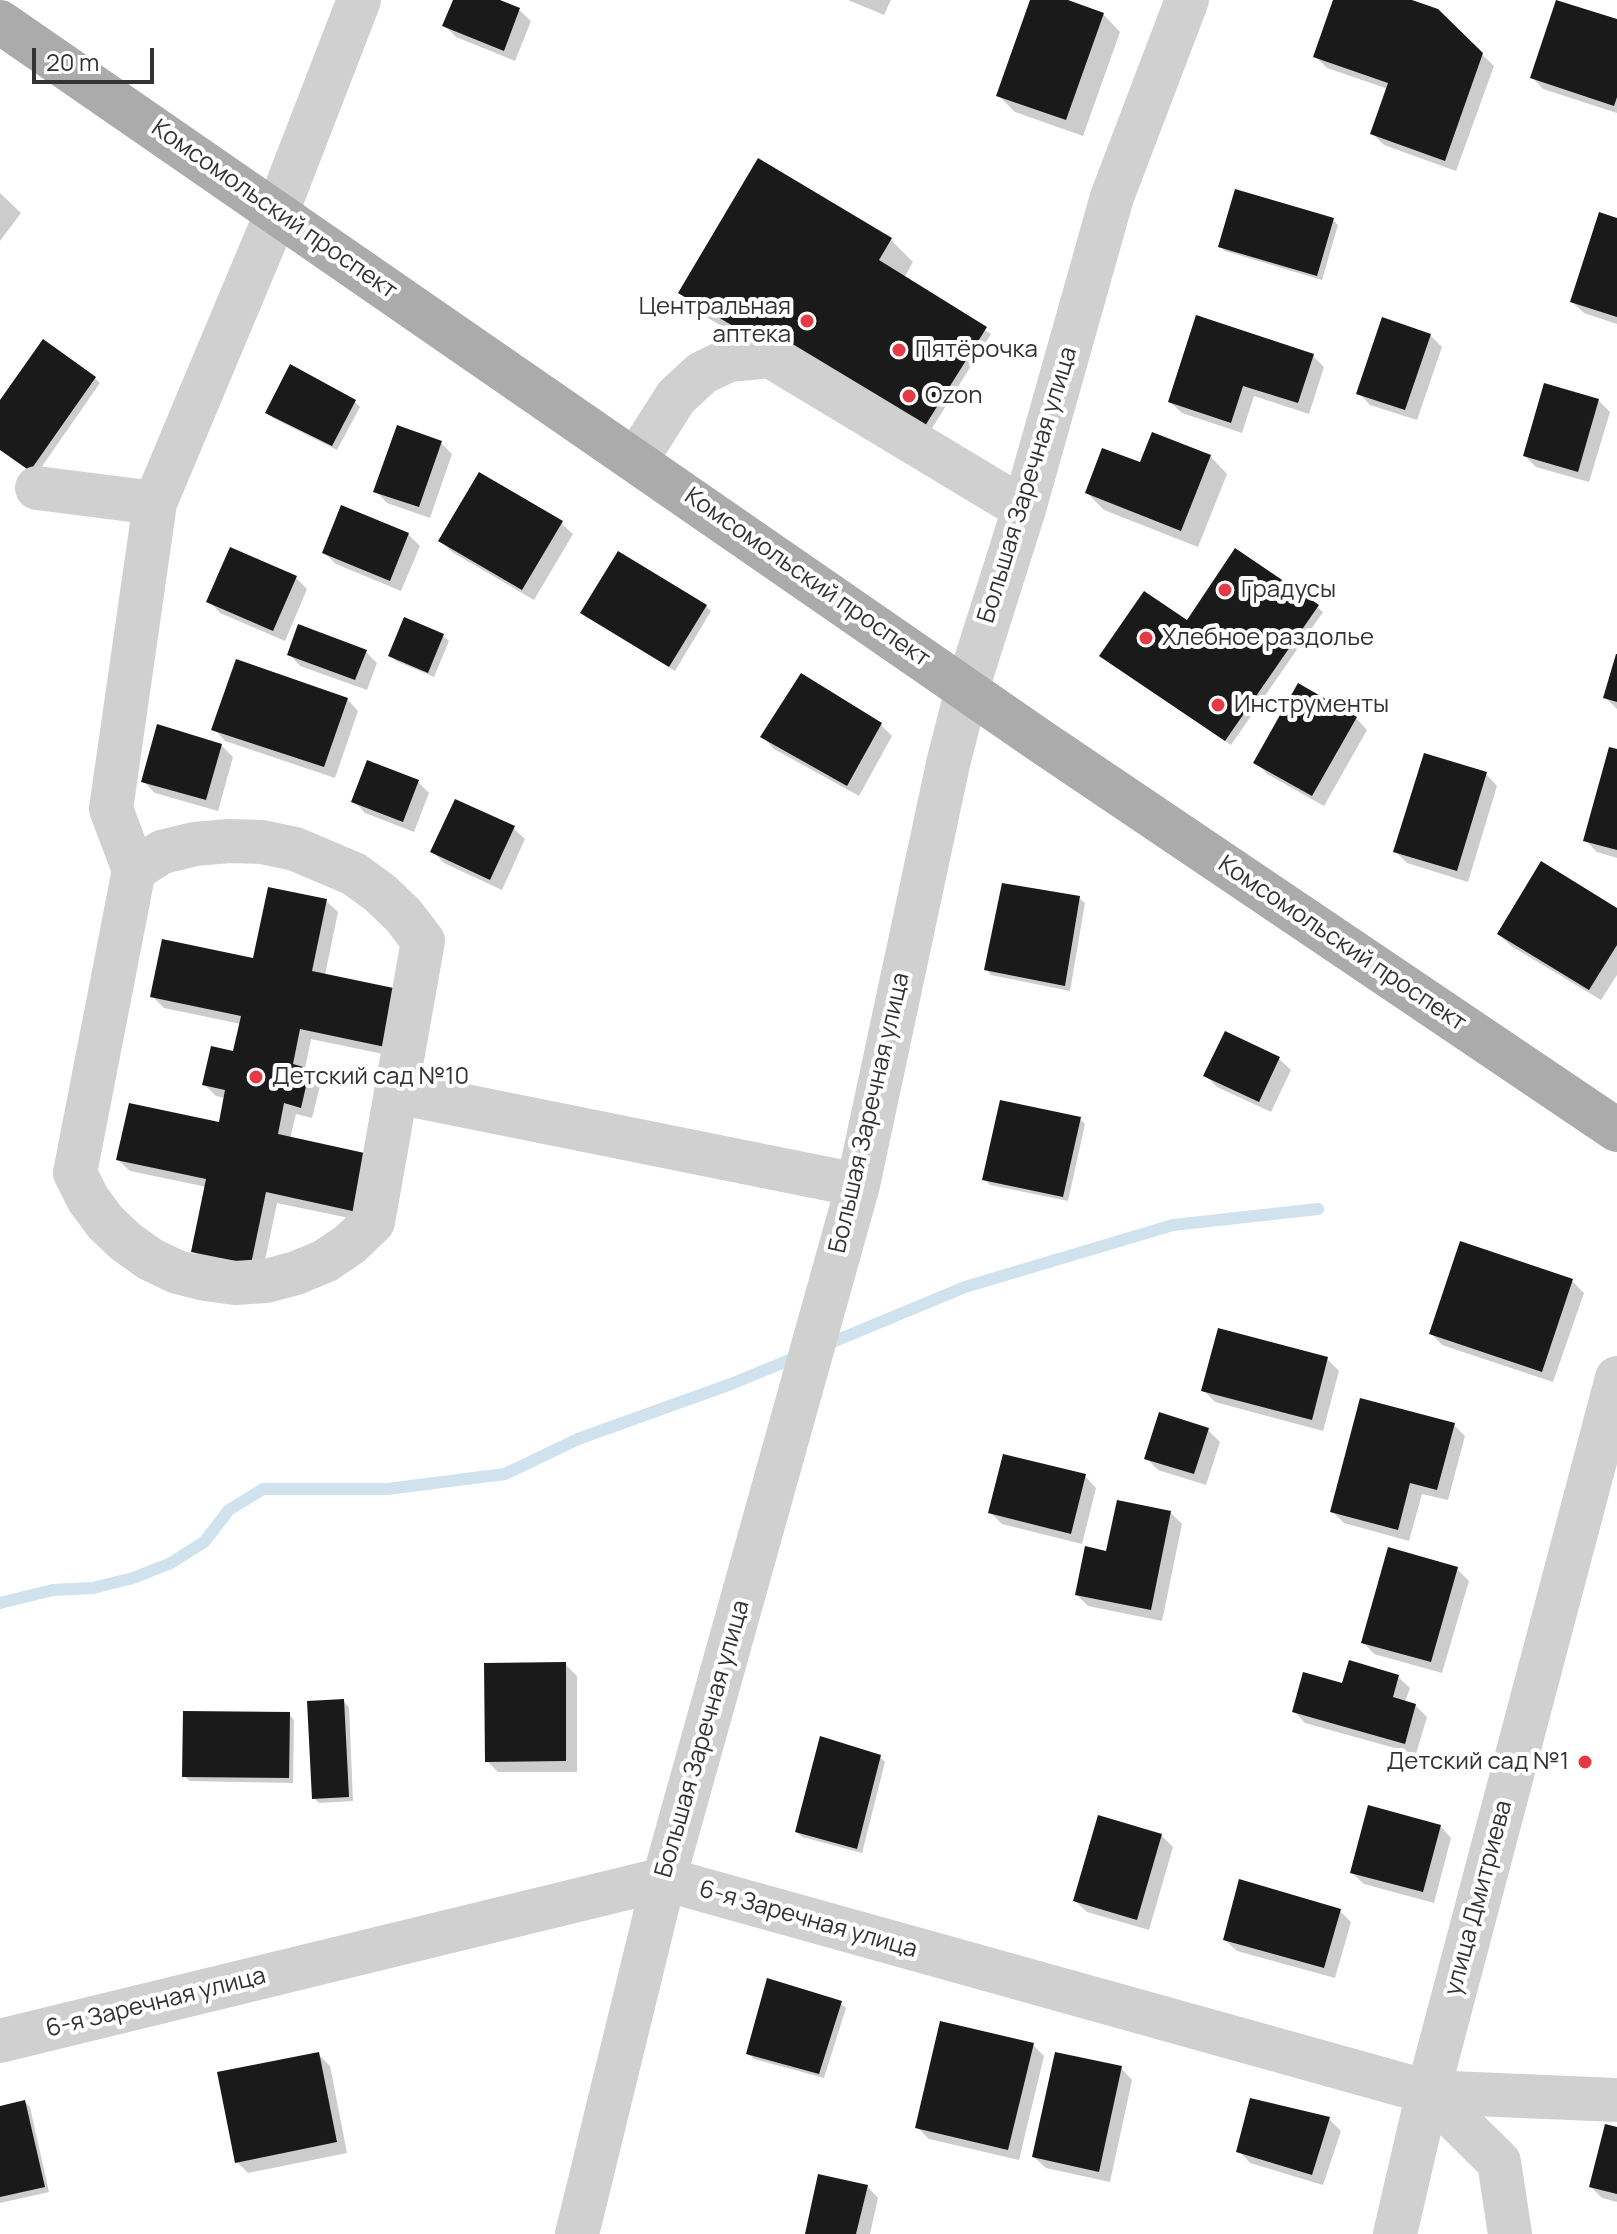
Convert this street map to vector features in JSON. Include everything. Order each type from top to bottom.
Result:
[{"type":"main road","name":"Комсомольский проспект","points":[[0,22],[967,689],[1617,1130]]},
{"type":"street","points":[[134,870],[162,852],[195,844],[262,842],[295,849],[354,874],[403,915],[423,941],[373,1222],[350,1244],[325,1261],[266,1281],[235,1283],[177,1272],[150,1259],[105,1222],[88,1199],[75,1173],[134,870],[111,809],[155,503],[277,212],[359,0]]},
{"type":"street","name":"Большая Заречная улица","points":[[577,2234],[664,1879],[858,1185],[948,764],[967,689],[1024,509],[1112,197],[1187,0]]},
{"type":"street","points":[[636,460],[676,397],[702,373],[729,360],[770,356],[1024,509]]},
{"type":"street","points":[[37,488],[155,503]]},
{"type":"street","points":[[396,1092],[858,1185]]},
{"type":"street","name":"улица Дмитриева","points":[[1395,2234],[1428,2092],[1617,1378]]},
{"type":"street","name":"6-я Заречная улица","points":[[0,2041],[664,1879],[1428,2092],[1617,2100]]},
{"type":"street","points":[[1428,2092],[1499,2162],[1510,2234]]},
{"type":"building","points":[[453,0],[500,0],[520,8],[504,51],[442,26]]},
{"type":"building","points":[[1030,0],[1068,0],[1104,13],[1066,120],[996,96]]},
{"type":"building","points":[[1333,0],[1412,0],[1438,9],[1483,53],[1445,161],[1370,134],[1388,83],[1313,57]]},
{"type":"building","points":[[1556,0],[1617,19],[1617,97],[1614,106],[1530,78]]},
{"type":"building","points":[[758,158],[892,238],[879,260],[987,327],[918,437],[678,293]]},
{"type":"building","points":[[1235,189],[1334,218],[1317,276],[1218,247]]},
{"type":"building","points":[[1599,212],[1617,218],[1617,317],[1570,302]]},
{"type":"building","points":[[1196,315],[1314,354],[1298,403],[1243,386],[1231,423],[1168,402]]},
{"type":"building","points":[[1382,317],[1431,334],[1405,410],[1356,394]]},
{"type":"building","points":[[43,339],[96,377],[30,471],[0,450],[0,400]]},
{"type":"building","points":[[290,364],[356,400],[332,446],[265,413]]},
{"type":"building","points":[[1544,383],[1599,399],[1578,472],[1523,456]]},
{"type":"building","points":[[397,425],[442,441],[419,507],[373,492]]},
{"type":"building","points":[[1152,432],[1211,455],[1181,531],[1085,493],[1102,448],[1140,462]]},
{"type":"building","points":[[479,472],[563,521],[522,590],[438,541]]},
{"type":"building","points":[[341,505],[409,533],[390,581],[322,553]]},
{"type":"building","points":[[230,547],[297,576],[273,631],[206,602]]},
{"type":"building","points":[[1235,548],[1319,605],[1225,741],[1099,656],[1144,591],[1187,620]]},
{"type":"building","points":[[618,551],[707,605],[669,667],[580,613]]},
{"type":"building","points":[[404,617],[444,634],[428,673],[388,656]]},
{"type":"building","points":[[298,624],[367,650],[355,680],[287,655]]},
{"type":"building","points":[[1617,654],[1617,702],[1603,698]]},
{"type":"building","points":[[236,659],[348,698],[324,767],[211,730]]},
{"type":"building","points":[[801,673],[882,723],[847,786],[760,737]]},
{"type":"building","points":[[1298,683],[1357,717],[1312,796],[1253,763]]},
{"type":"building","points":[[157,724],[222,744],[206,800],[141,782]]},
{"type":"building","points":[[1609,747],[1617,749],[1617,850],[1583,841]]},
{"type":"building","points":[[1424,753],[1487,772],[1457,871],[1393,852]]},
{"type":"building","points":[[367,760],[419,780],[403,822],[351,802]]},
{"type":"building","points":[[455,799],[515,826],[490,880],[430,852]]},
{"type":"building","points":[[1541,861],[1617,908],[1617,945],[1589,990],[1497,934]]},
{"type":"building","points":[[1002,883],[1080,896],[1065,986],[984,970]]},
{"type":"building","name":"Детский сад №10","points":[[268,887],[327,899],[312,971],[403,990],[390,1048],[300,1029],[293,1064],[310,1069],[301,1108],[284,1103],[278,1134],[369,1154],[357,1212],[266,1192],[251,1264],[191,1252],[206,1179],[116,1160],[129,1103],[219,1122],[225,1090],[202,1085],[211,1046],[233,1051],[241,1016],[150,997],[162,939],[253,958]]},
{"type":"building","points":[[1225,1031],[1280,1057],[1259,1102],[1203,1076]]},
{"type":"building","points":[[1000,1100],[1081,1117],[1063,1197],[982,1180]]},
{"type":"building","points":[[1460,1241],[1573,1279],[1542,1372],[1429,1334]]},
{"type":"building","points":[[1218,1328],[1328,1357],[1312,1420],[1201,1391]]},
{"type":"building","points":[[1360,1398],[1455,1423],[1437,1490],[1410,1483],[1398,1530],[1330,1512]]},
{"type":"building","points":[[1159,1412],[1209,1428],[1194,1474],[1144,1459]]},
{"type":"building","points":[[1003,1454],[1086,1474],[1071,1534],[988,1513]]},
{"type":"building","points":[[1117,1500],[1171,1511],[1151,1610],[1075,1595],[1085,1546],[1106,1551]]},
{"type":"building","points":[[1388,1547],[1458,1567],[1431,1662],[1361,1643]]},
{"type":"building","points":[[1349,1660],[1399,1675],[1393,1697],[1416,1704],[1405,1744],[1292,1712],[1303,1672],[1342,1683]]},
{"type":"building","points":[[566,1662],[566,1761],[485,1762],[484,1663]]},
{"type":"building","points":[[344,1699],[349,1797],[312,1799],[307,1701]]},
{"type":"building","points":[[183,1711],[290,1712],[289,1778],[182,1777]]},
{"type":"building","points":[[820,1736],[881,1755],[857,1849],[795,1832]]},
{"type":"building","points":[[1368,1805],[1441,1825],[1423,1892],[1350,1873]]},
{"type":"building","points":[[1098,1815],[1162,1834],[1137,1920],[1073,1901]]},
{"type":"building","points":[[1239,1879],[1341,1909],[1324,1968],[1223,1940]]},
{"type":"building","points":[[767,1978],[842,2001],[819,2074],[746,2054]]},
{"type":"building","points":[[940,2021],[1034,2043],[1008,2150],[915,2128]]},
{"type":"building","points":[[319,2052],[337,2142],[235,2163],[217,2072]]},
{"type":"building","points":[[1055,2052],[1122,2066],[1099,2172],[1032,2157]]},
{"type":"building","points":[[1250,2098],[1330,2117],[1312,2175],[1236,2152]]},
{"type":"building","points":[[25,2100],[45,2187],[0,2197],[0,2106]]},
{"type":"building","points":[[1605,2124],[1617,2127],[1617,2194],[1589,2187]]},
{"type":"building","points":[[818,2174],[868,2185],[856,2234],[805,2234]]},
{"type":"waterway","points":[[823,1346],[965,1287],[1173,1225],[1318,1209]]},
{"type":"waterway","points":[[0,1603],[53,1590],[93,1588],[133,1578],[171,1563],[204,1542],[229,1510],[263,1489],[387,1489],[505,1474],[578,1439],[799,1356]]},
{"type":"place","name":"Центральная аптека","points":[[807,321]]},
{"type":"place","name":"Пятёрочка","points":[[899,350]]},
{"type":"place","name":"Ozon","points":[[909,396]]},
{"type":"place","name":"Градусы","points":[[1225,590]]},
{"type":"place","name":"Хлебное раздолье","points":[[1146,638]]},
{"type":"place","name":"Инструменты","points":[[1218,705]]},
{"type":"place","name":"Детский сад №10","points":[[256,1077]]},
{"type":"place","name":"Детский сад №1","points":[[1585,1762]]}]
